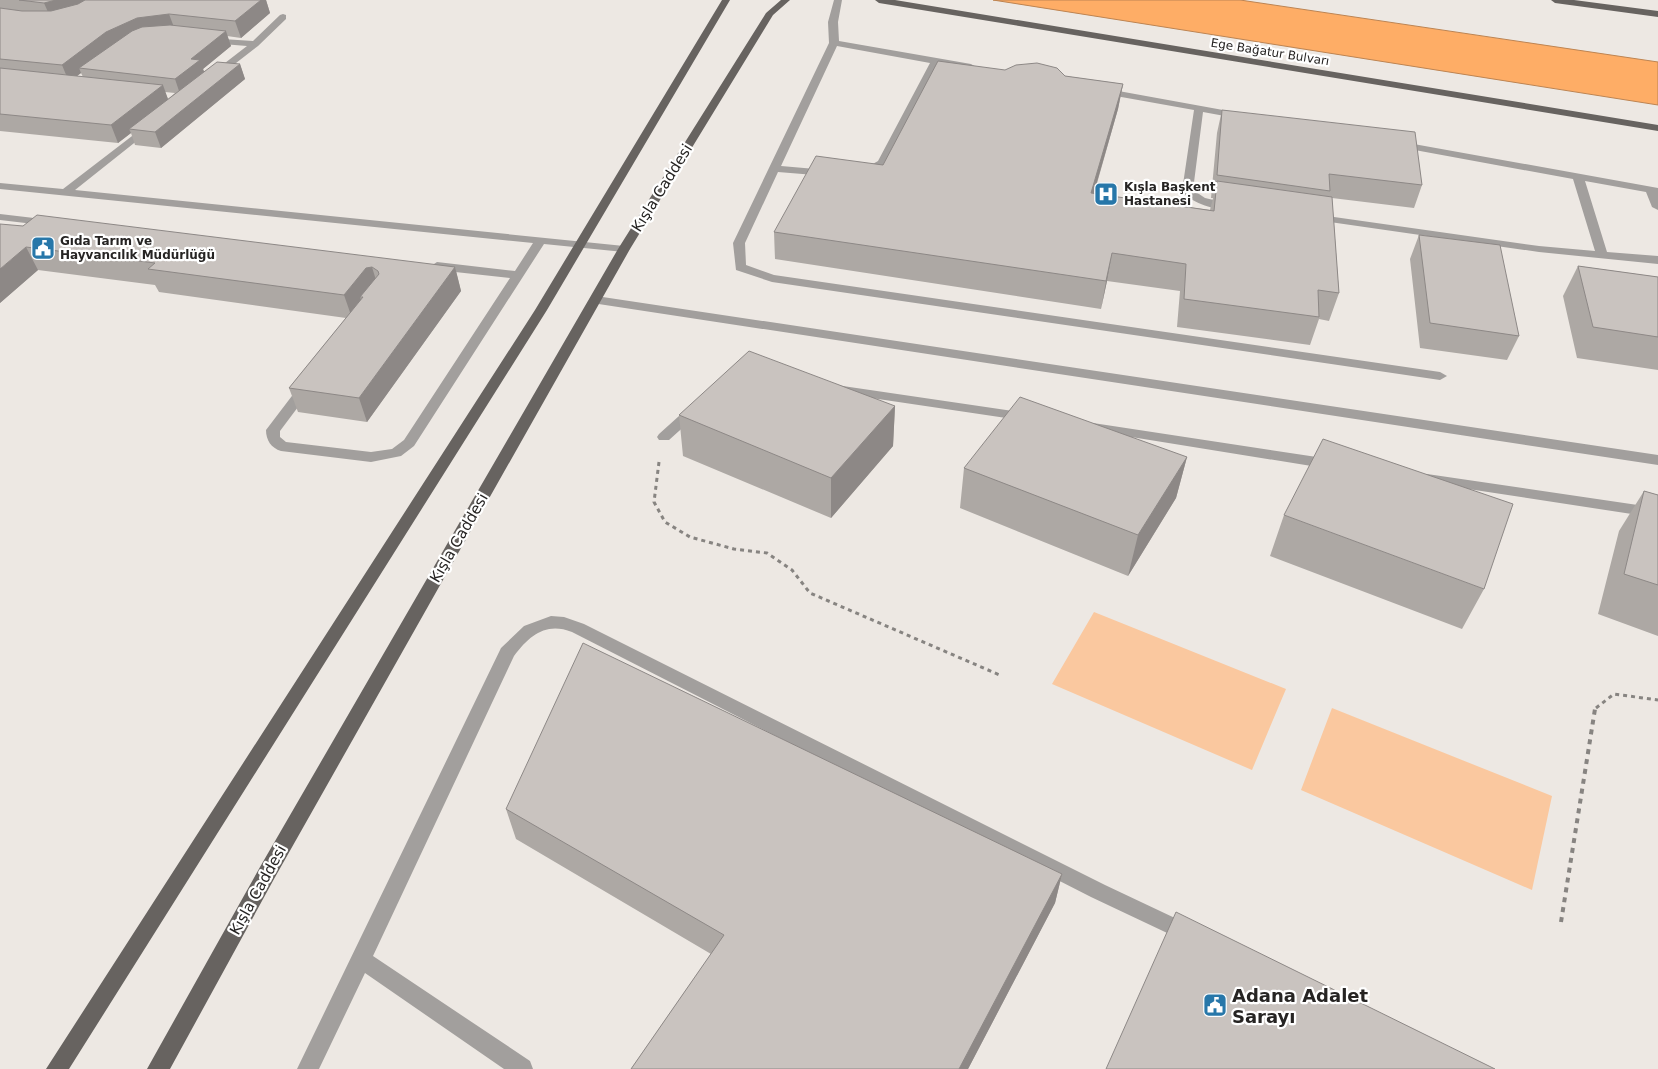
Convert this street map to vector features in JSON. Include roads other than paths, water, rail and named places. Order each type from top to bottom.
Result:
[{"type":"main road","points":[[57,1069],[525,335],[726,0]]},
{"type":"main road","name":"Kışla Caddesi","points":[[158,1069],[267,873],[624,249],[770,13],[786,0]]},
{"type":"main road","name":"Ege Bağatur Bulvarı","points":[[879,0],[1658,128]]},
{"type":"main road","points":[[1556,0],[1658,14]]},
{"type":"street","points":[[838,0],[833,22],[834,43],[739,243],[740,267],[772,278],[1440,376]]},
{"type":"street","points":[[205,82],[255,44],[283,17]]},
{"type":"street","points":[[196,38],[255,44]]},
{"type":"street","points":[[834,43],[985,69]]},
{"type":"street","points":[[854,175],[871,171],[882,163],[936,60]]},
{"type":"street","points":[[1092,89],[1248,117]]},
{"type":"street","points":[[1199,108],[1188,191],[1194,198],[1213,204],[1241,208]]},
{"type":"street","points":[[65,194],[161,117]]},
{"type":"street","points":[[1384,142],[1655,191],[1658,207]]},
{"type":"street","points":[[774,168],[836,173]]},
{"type":"street","points":[[1578,177],[1602,254]]},
{"type":"street","points":[[0,186],[624,249]]},
{"type":"street","points":[[1298,216],[1539,249],[1658,260]]},
{"type":"street","points":[[0,217],[59,224]]},
{"type":"street","points":[[314,377],[273,430],[273,438],[281,446],[371,457],[396,453],[409,443],[541,240]]},
{"type":"street","points":[[428,265],[517,275]]},
{"type":"street","points":[[596,300],[1658,460]]},
{"type":"street","points":[[821,386],[1037,419]]},
{"type":"street","points":[[664,437],[706,399]]},
{"type":"street","points":[[1076,425],[1340,465]]},
{"type":"street","points":[[1418,477],[1658,513]]},
{"type":"street","points":[[308,1069],[507,652],[520,635],[538,626],[560,622],[578,628],[1098,891],[1206,942]]},
{"type":"street","points":[[361,960],[522,1069]]},
{"type":"place","name":"Kışla Başkent Hastanesi","points":[[1106,194]]},
{"type":"place","name":"Gıda Tarım ve Hayvancılık Müdürlüğü","points":[[43,248]]},
{"type":"place","name":"Adana Adalet Sarayı","points":[[1215,1005]]}]
